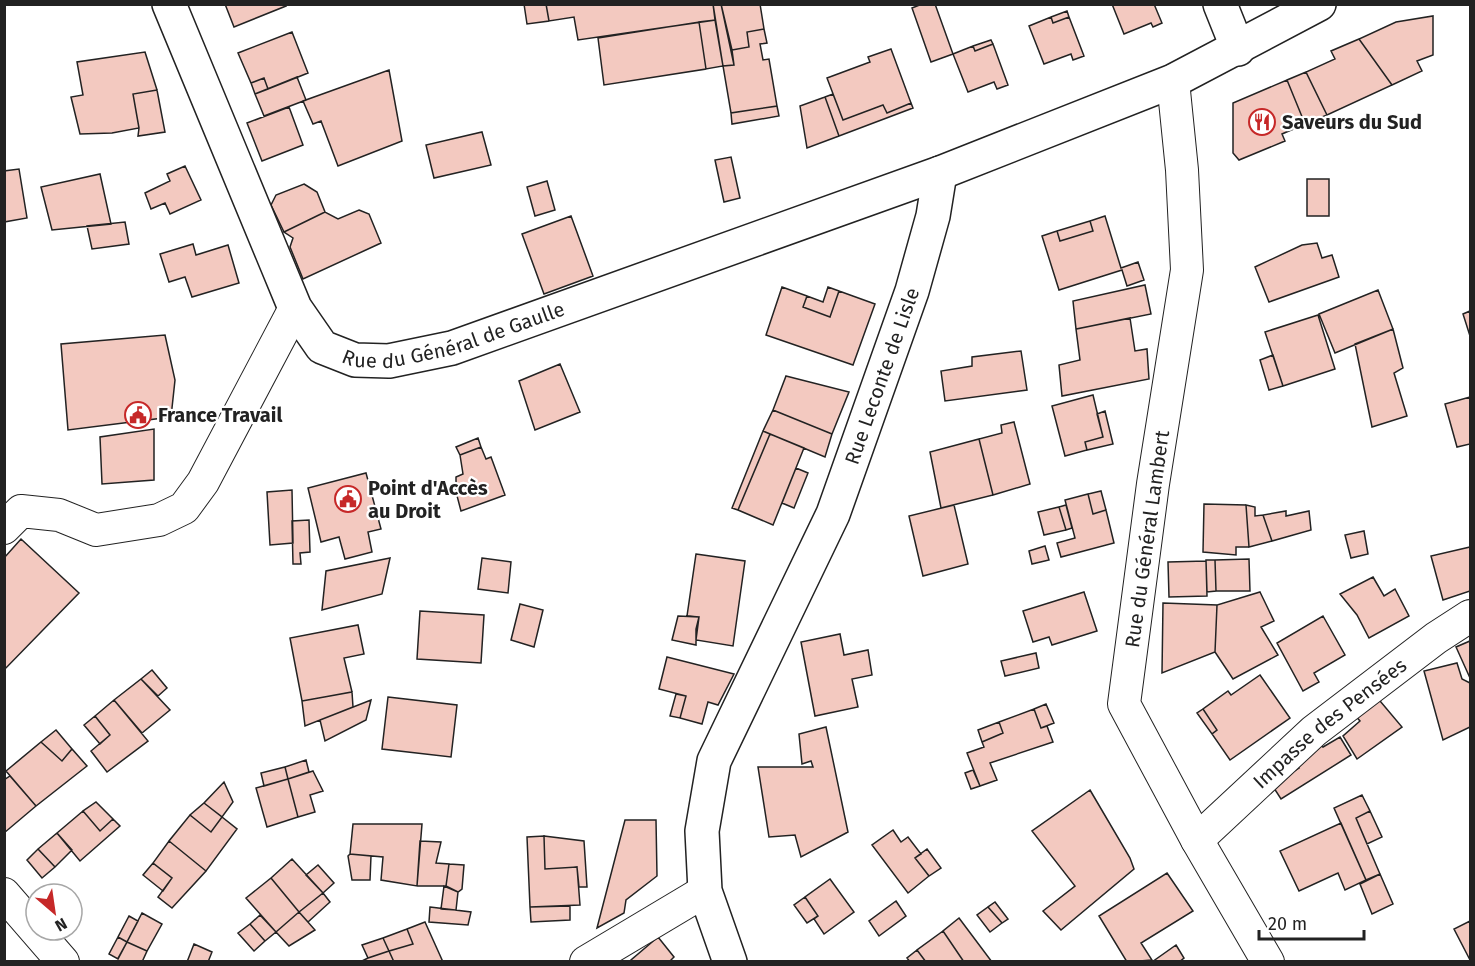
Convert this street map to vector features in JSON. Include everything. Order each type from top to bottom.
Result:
[{"type":"main road","name":"Rue du Général de Gaulle","points":[[168,4],[295,308],[322,346],[355,360],[388,361],[452,348],[940,173]]},
{"type":"main road","points":[[1220,4],[1238,49]]},
{"type":"main road","points":[[940,173],[1173,81],[1238,49],[1319,4]]},
{"type":"main road","name":"Rue Leconte de Lisle","points":[[730,962],[705,891],[702,831],[714,762],[833,514],[912,291],[933,216],[940,173]]},
{"type":"street","name":"Rue du Général Lambert","points":[[1173,81],[1182,170],[1186,270],[1153,484],[1124,704],[1197,840],[1268,962]]},
{"type":"street","points":[[4,528],[21,511],[59,515],[96,530],[159,520],[184,508],[203,482],[295,308]]},
{"type":"street","name":"Impasse des Pensées","points":[[1197,840],[1314,731],[1436,638],[1470,616]]},
{"type":"street","points":[[586,962],[705,891]]},
{"type":"street","points":[[4,894],[63,962]]},
{"type":"building","points":[[225,4],[285,4],[286,6],[234,27]]},
{"type":"building","points":[[524,4],[546,4],[549,21],[527,24]]},
{"type":"building","points":[[546,4],[713,4],[715,20],[578,40],[574,17],[549,21]]},
{"type":"building","points":[[713,4],[721,4],[734,65],[723,66]]},
{"type":"building","points":[[721,4],[760,4],[764,29],[747,32],[749,47],[732,50]]},
{"type":"building","points":[[922,4],[935,4],[953,54],[931,62],[912,8]]},
{"type":"building","points":[[1112,4],[1154,4],[1162,23],[1153,27],[1151,23],[1124,34]]},
{"type":"building","points":[[1067,11],[1069,17],[1053,23],[1051,17]]},
{"type":"building","points":[[1433,16],[1433,55],[1417,61],[1422,71],[1392,85],[1359,39],[1396,22]]},
{"type":"building","points":[[1051,17],[1053,23],[1069,17],[1084,56],[1073,60],[1071,54],[1044,64],[1029,26]]},
{"type":"building","points":[[715,20],[723,66],[706,69],[699,22]]},
{"type":"building","points":[[699,22],[706,69],[604,85],[598,38]]},
{"type":"building","points":[[764,29],[767,43],[760,44],[763,60],[769,59],[777,106],[731,113],[723,66],[734,65],[732,50],[749,47],[747,32]]},
{"type":"building","points":[[292,32],[308,73],[268,89],[264,78],[251,83],[238,53]]},
{"type":"building","points":[[1359,39],[1392,85],[1327,115],[1306,72],[1335,59],[1331,51]]},
{"type":"building","points":[[991,40],[993,44],[975,51],[973,46]]},
{"type":"building","points":[[993,44],[1008,85],[997,89],[994,82],[968,92],[953,54],[973,46],[975,51]]},
{"type":"building","points":[[891,49],[911,103],[887,113],[883,105],[843,120],[827,78],[870,62],[868,57]]},
{"type":"building","points":[[145,52],[157,90],[133,94],[139,128],[112,133],[80,134],[71,97],[83,95],[77,62]]},
{"type":"building","points":[[389,70],[402,141],[338,166],[321,121],[313,124],[303,101]]},
{"type":"building","points":[[1306,72],[1327,115],[1305,124],[1287,80]]},
{"type":"building","points":[[297,77],[306,100],[264,116],[255,94]]},
{"type":"building","points":[[264,78],[268,89],[255,94],[251,83]]},
{"type":"building","points":[[1287,80],[1305,124],[1282,134],[1285,141],[1239,160],[1233,153],[1233,103]]},
{"type":"building","points":[[157,90],[165,132],[138,136],[139,128],[133,94]]},
{"type":"building","points":[[833,94],[843,120],[883,105],[887,113],[911,103],[913,108],[839,136],[825,97]]},
{"type":"building","points":[[825,97],[839,136],[807,148],[800,106]]},
{"type":"building","points":[[777,106],[779,116],[732,124],[731,113]]},
{"type":"building","points":[[289,107],[303,145],[262,161],[247,123]]},
{"type":"building","points":[[482,132],[491,165],[434,178],[426,145]]},
{"type":"building","points":[[731,157],[740,198],[724,202],[715,160]]},
{"type":"building","points":[[185,166],[201,200],[170,214],[165,203],[151,209],[145,193],[170,181],[167,174]]},
{"type":"building","points":[[19,169],[27,218],[4,222],[4,171]]},
{"type":"building","points":[[100,174],[111,224],[52,230],[41,187]]},
{"type":"building","points":[[1307,179],[1329,179],[1329,216],[1307,216]]},
{"type":"building","points":[[547,181],[555,210],[535,216],[527,187]]},
{"type":"building","points":[[304,184],[317,192],[325,212],[284,232],[271,205],[276,195]]},
{"type":"building","points":[[359,210],[369,214],[381,243],[303,279],[290,247],[293,238],[284,232],[325,212],[338,219]]},
{"type":"building","points":[[571,216],[593,276],[544,294],[522,234]]},
{"type":"building","points":[[1105,216],[1121,268],[1138,262],[1144,280],[1127,286],[1122,270],[1059,290],[1042,236],[1057,231],[1060,241],[1093,231],[1090,221]]},
{"type":"building","points":[[1090,221],[1093,231],[1060,241],[1057,231]]},
{"type":"building","points":[[125,222],[129,244],[92,249],[87,226]]},
{"type":"building","points":[[1317,243],[1322,258],[1332,255],[1339,277],[1269,302],[1255,267],[1302,245]]},
{"type":"building","points":[[193,244],[196,255],[228,245],[239,283],[192,297],[185,277],[169,282],[160,254]]},
{"type":"building","points":[[1145,285],[1151,314],[1076,329],[1073,301]]},
{"type":"building","points":[[782,287],[807,296],[803,307],[830,317],[839,291],[875,304],[853,365],[766,335]]},
{"type":"building","points":[[828,287],[839,291],[830,317],[803,307],[807,296],[823,302]]},
{"type":"building","points":[[1378,290],[1393,329],[1335,353],[1319,314]]},
{"type":"building","points":[[1470,311],[1470,336],[1463,314]]},
{"type":"building","points":[[1318,315],[1335,369],[1283,386],[1265,332]]},
{"type":"building","points":[[1130,318],[1135,351],[1147,349],[1149,379],[1062,396],[1059,365],[1080,360],[1076,329]]},
{"type":"building","points":[[1393,329],[1403,368],[1394,373],[1407,416],[1372,427],[1355,344]]},
{"type":"building","points":[[165,335],[175,380],[171,417],[68,430],[61,344]]},
{"type":"building","points":[[1021,351],[1027,390],[945,401],[941,371],[972,366],[972,357]]},
{"type":"building","points":[[1273,355],[1283,386],[1269,390],[1260,360]]},
{"type":"building","points":[[560,364],[580,412],[535,430],[519,381]]},
{"type":"building","points":[[786,376],[849,392],[832,434],[773,410]]},
{"type":"building","points":[[1093,395],[1103,437],[1085,442],[1087,450],[1065,456],[1052,406]]},
{"type":"building","points":[[1470,397],[1470,444],[1457,447],[1445,404]]},
{"type":"building","points":[[773,410],[832,434],[825,457],[763,431]]},
{"type":"building","points":[[1105,411],[1113,444],[1087,450],[1085,442],[1103,437],[1097,414]]},
{"type":"building","points":[[1014,422],[1030,484],[993,495],[979,439],[1002,433],[1001,425]]},
{"type":"building","points":[[154,429],[154,480],[102,484],[100,437]]},
{"type":"building","points":[[763,431],[770,434],[738,510],[732,508]]},
{"type":"building","points":[[770,434],[804,448],[773,525],[738,510]]},
{"type":"building","points":[[478,438],[481,447],[460,455],[456,447]]},
{"type":"building","points":[[979,439],[993,495],[941,508],[930,452]]},
{"type":"building","points":[[481,447],[486,459],[491,457],[505,495],[461,511],[456,492],[456,477],[463,474],[460,455]]},
{"type":"building","points":[[796,468],[808,473],[794,508],[782,503]]},
{"type":"building","points":[[366,473],[381,529],[368,532],[372,552],[345,559],[339,537],[321,542],[308,488]]},
{"type":"building","points":[[292,490],[293,543],[270,545],[267,492]]},
{"type":"building","points":[[1101,491],[1106,510],[1093,514],[1088,494]]},
{"type":"building","points":[[1088,494],[1093,514],[1106,510],[1114,543],[1061,557],[1057,543],[1075,538],[1065,500]]},
{"type":"building","points":[[1204,504],[1246,505],[1249,547],[1236,547],[1236,555],[1203,552]]},
{"type":"building","points":[[954,505],[968,564],[923,576],[909,516]]},
{"type":"building","points":[[1066,505],[1072,528],[1066,530],[1059,507]]},
{"type":"building","points":[[1246,505],[1255,507],[1255,516],[1263,515],[1272,541],[1249,547]]},
{"type":"building","points":[[1059,507],[1066,530],[1044,535],[1038,512]]},
{"type":"building","points":[[1286,511],[1286,516],[1309,511],[1311,530],[1272,541],[1263,515]]},
{"type":"building","points":[[309,520],[310,552],[300,553],[301,564],[293,564],[292,521]]},
{"type":"building","points":[[1364,531],[1368,554],[1351,558],[1345,535]]},
{"type":"building","points":[[21,539],[79,593],[4,670],[4,558]]},
{"type":"building","points":[[1045,546],[1049,560],[1032,564],[1029,551]]},
{"type":"building","points":[[1470,547],[1470,591],[1443,600],[1431,556]]},
{"type":"building","points":[[696,554],[745,561],[733,646],[696,640],[699,617],[687,616]]},
{"type":"building","points":[[390,558],[382,594],[322,610],[326,571]]},
{"type":"building","points":[[482,558],[511,562],[508,593],[478,589]]},
{"type":"building","points":[[1249,559],[1250,591],[1216,591],[1215,560]]},
{"type":"building","points":[[1206,560],[1215,560],[1216,591],[1207,592]]},
{"type":"building","points":[[1206,561],[1207,596],[1169,597],[1168,562]]},
{"type":"building","points":[[1373,577],[1384,596],[1395,589],[1409,616],[1369,638],[1357,615],[1340,594]]},
{"type":"building","points":[[1084,592],[1097,631],[1052,645],[1049,637],[1033,642],[1023,611]]},
{"type":"building","points":[[1260,592],[1274,621],[1261,627],[1278,655],[1233,679],[1215,652],[1217,605]]},
{"type":"building","points":[[1163,603],[1217,605],[1215,652],[1162,673]]},
{"type":"building","points":[[520,604],[543,610],[534,647],[511,640]]},
{"type":"building","points":[[420,611],[484,615],[481,663],[417,659]]},
{"type":"building","points":[[678,616],[699,617],[696,645],[672,640]]},
{"type":"building","points":[[1323,616],[1345,655],[1314,673],[1319,682],[1303,691],[1277,643]]},
{"type":"building","points":[[358,625],[364,654],[344,658],[352,692],[302,701],[290,638]]},
{"type":"building","points":[[840,634],[844,655],[868,650],[872,675],[852,679],[858,707],[815,716],[801,642]]},
{"type":"building","points":[[1470,641],[1470,678],[1456,647]]},
{"type":"building","points":[[1036,653],[1039,668],[1005,676],[1001,661]]},
{"type":"building","points":[[667,657],[734,674],[718,705],[708,702],[702,724],[680,718],[686,696],[659,689]]},
{"type":"building","points":[[1457,663],[1462,679],[1470,683],[1470,727],[1443,740],[1424,671]]},
{"type":"building","points":[[152,670],[167,688],[158,696],[141,679]]},
{"type":"building","points":[[1260,675],[1290,718],[1230,760],[1212,734],[1217,730],[1203,709],[1228,691],[1231,695]]},
{"type":"building","points":[[141,679],[170,710],[142,733],[114,700]]},
{"type":"building","points":[[352,692],[353,707],[305,726],[302,701]]},
{"type":"building","points":[[676,694],[686,696],[680,718],[670,716]]},
{"type":"building","points":[[1375,695],[1402,727],[1357,759],[1343,736],[1360,721],[1353,713]]},
{"type":"building","points":[[388,697],[457,705],[451,757],[382,749]]},
{"type":"building","points":[[114,700],[148,741],[107,772],[91,751],[110,735],[95,716]]},
{"type":"building","points":[[371,700],[366,720],[325,741],[320,720]]},
{"type":"building","points":[[1046,704],[1054,723],[1041,728],[1034,709]]},
{"type":"building","points":[[1034,709],[1041,728],[1047,726],[1053,742],[990,763],[997,780],[980,786],[967,753],[984,747],[982,742],[1003,733],[999,722]]},
{"type":"building","points":[[1203,709],[1217,730],[1212,734],[1197,713]]},
{"type":"building","points":[[95,716],[110,735],[100,744],[84,725]]},
{"type":"building","points":[[999,722],[1003,733],[982,742],[978,730]]},
{"type":"building","points":[[826,727],[848,832],[801,857],[795,835],[769,837],[758,767],[813,767],[811,761],[802,764],[799,734]]},
{"type":"building","points":[[56,730],[72,749],[62,761],[41,742]]},
{"type":"building","points":[[1340,737],[1351,755],[1281,799],[1272,785],[1299,768],[1294,760],[1319,744],[1323,747]]},
{"type":"building","points":[[41,742],[62,761],[72,749],[87,766],[36,806],[6,771]]},
{"type":"building","points":[[306,760],[309,772],[288,779],[285,767]]},
{"type":"building","points":[[285,767],[288,779],[264,786],[261,773]]},
{"type":"building","points":[[973,770],[980,786],[971,789],[965,773]]},
{"type":"building","points":[[313,771],[323,791],[310,795],[315,812],[298,817],[288,779]]},
{"type":"building","points":[[10,776],[36,806],[4,833],[4,780]]},
{"type":"building","points":[[288,779],[298,817],[267,827],[256,788]]},
{"type":"building","points":[[224,782],[233,802],[222,817],[204,803]]},
{"type":"building","points":[[1090,790],[1130,858],[1134,869],[1061,930],[1043,911],[1075,886],[1032,831]]},
{"type":"building","points":[[1362,795],[1370,811],[1356,818],[1380,874],[1366,880],[1334,808]]},
{"type":"building","points":[[96,802],[113,819],[100,831],[83,811]]},
{"type":"building","points":[[204,803],[222,817],[211,832],[190,815]]},
{"type":"building","points":[[83,811],[100,831],[113,819],[120,826],[80,861],[57,833]]},
{"type":"building","points":[[1370,811],[1382,837],[1367,844],[1356,818]]},
{"type":"building","points":[[190,815],[211,832],[222,817],[237,829],[206,871],[169,841]]},
{"type":"building","points":[[625,820],[656,820],[657,876],[626,900],[624,913],[597,928]]},
{"type":"building","points":[[1341,823],[1366,880],[1345,890],[1338,873],[1299,891],[1280,851]]},
{"type":"building","points":[[353,824],[422,824],[417,886],[381,880],[383,857],[350,854]]},
{"type":"building","points":[[893,830],[901,842],[908,837],[921,854],[915,858],[929,876],[908,893],[872,845]]},
{"type":"building","points":[[57,833],[72,850],[55,867],[38,849]]},
{"type":"building","points":[[544,836],[584,841],[587,887],[579,887],[577,867],[545,869]]},
{"type":"building","points":[[544,836],[545,869],[577,867],[580,905],[530,907],[527,837]]},
{"type":"building","points":[[169,841],[206,871],[172,908],[158,897],[172,878],[153,863]]},
{"type":"building","points":[[420,841],[441,842],[436,863],[449,864],[446,886],[417,886]]},
{"type":"building","points":[[38,849],[55,867],[42,878],[27,860]]},
{"type":"building","points":[[927,849],[941,868],[929,876],[915,858]]},
{"type":"building","points":[[350,854],[371,856],[370,880],[352,880],[348,856]]},
{"type":"building","points":[[292,859],[323,893],[299,912],[271,878]]},
{"type":"building","points":[[153,863],[172,878],[163,891],[143,875]]},
{"type":"building","points":[[449,864],[464,865],[462,889],[458,892],[446,886]]},
{"type":"building","points":[[318,865],[334,883],[323,893],[306,875]]},
{"type":"building","points":[[1167,873],[1193,911],[1141,943],[1152,960],[1127,962],[1099,916]]},
{"type":"building","points":[[1380,874],[1393,904],[1372,914],[1360,884]]},
{"type":"building","points":[[271,878],[299,912],[276,932],[246,898]]},
{"type":"building","points":[[830,879],[854,912],[824,934],[814,919],[818,916],[805,897]]},
{"type":"building","points":[[444,886],[458,892],[456,910],[441,909]]},
{"type":"building","points":[[323,893],[330,902],[308,922],[299,912]]},
{"type":"building","points":[[805,897],[818,916],[807,923],[794,905]]},
{"type":"building","points":[[896,901],[906,916],[879,936],[869,921]]},
{"type":"building","points":[[995,902],[1008,919],[1002,923],[988,907]]},
{"type":"building","points":[[570,906],[570,920],[531,922],[530,907]]},
{"type":"building","points":[[430,907],[471,912],[468,925],[429,922]]},
{"type":"building","points":[[988,907],[1002,923],[990,932],[977,915]]},
{"type":"building","points":[[299,912],[315,930],[289,946],[276,932]]},
{"type":"building","points":[[142,913],[162,924],[147,951],[127,942]]},
{"type":"building","points":[[260,915],[276,932],[265,941],[250,924]]},
{"type":"building","points":[[129,916],[138,921],[127,942],[118,937]]},
{"type":"building","points":[[959,918],[992,962],[964,962],[943,931]]},
{"type":"building","points":[[1470,921],[1470,960],[1454,929]]},
{"type":"building","points":[[425,922],[443,962],[394,962],[389,951],[413,944],[407,929]]},
{"type":"building","points":[[250,924],[265,941],[254,951],[238,933]]},
{"type":"building","points":[[407,929],[413,944],[389,951],[383,938]]},
{"type":"building","points":[[943,931],[964,962],[926,962],[917,950]]},
{"type":"building","points":[[118,937],[127,942],[118,959],[109,954]]},
{"type":"building","points":[[658,937],[674,957],[669,962],[632,962],[631,960]]},
{"type":"building","points":[[383,938],[389,951],[368,958],[362,945]]},
{"type":"building","points":[[127,942],[147,951],[142,962],[116,962]]},
{"type":"building","points":[[194,944],[212,952],[208,962],[187,962]]},
{"type":"building","points":[[1176,945],[1184,958],[1179,962],[1152,962]]},
{"type":"building","points":[[917,950],[926,962],[910,962],[907,958]]},
{"type":"building","points":[[389,951],[394,962],[362,961],[368,958]]},
{"type":"place","name":"Saveurs du Sud","points":[[1262,122]]},
{"type":"place","name":"France Travail","points":[[138,415]]},
{"type":"place","name":"Point d'Accès au Droit","points":[[348,499]]}]
